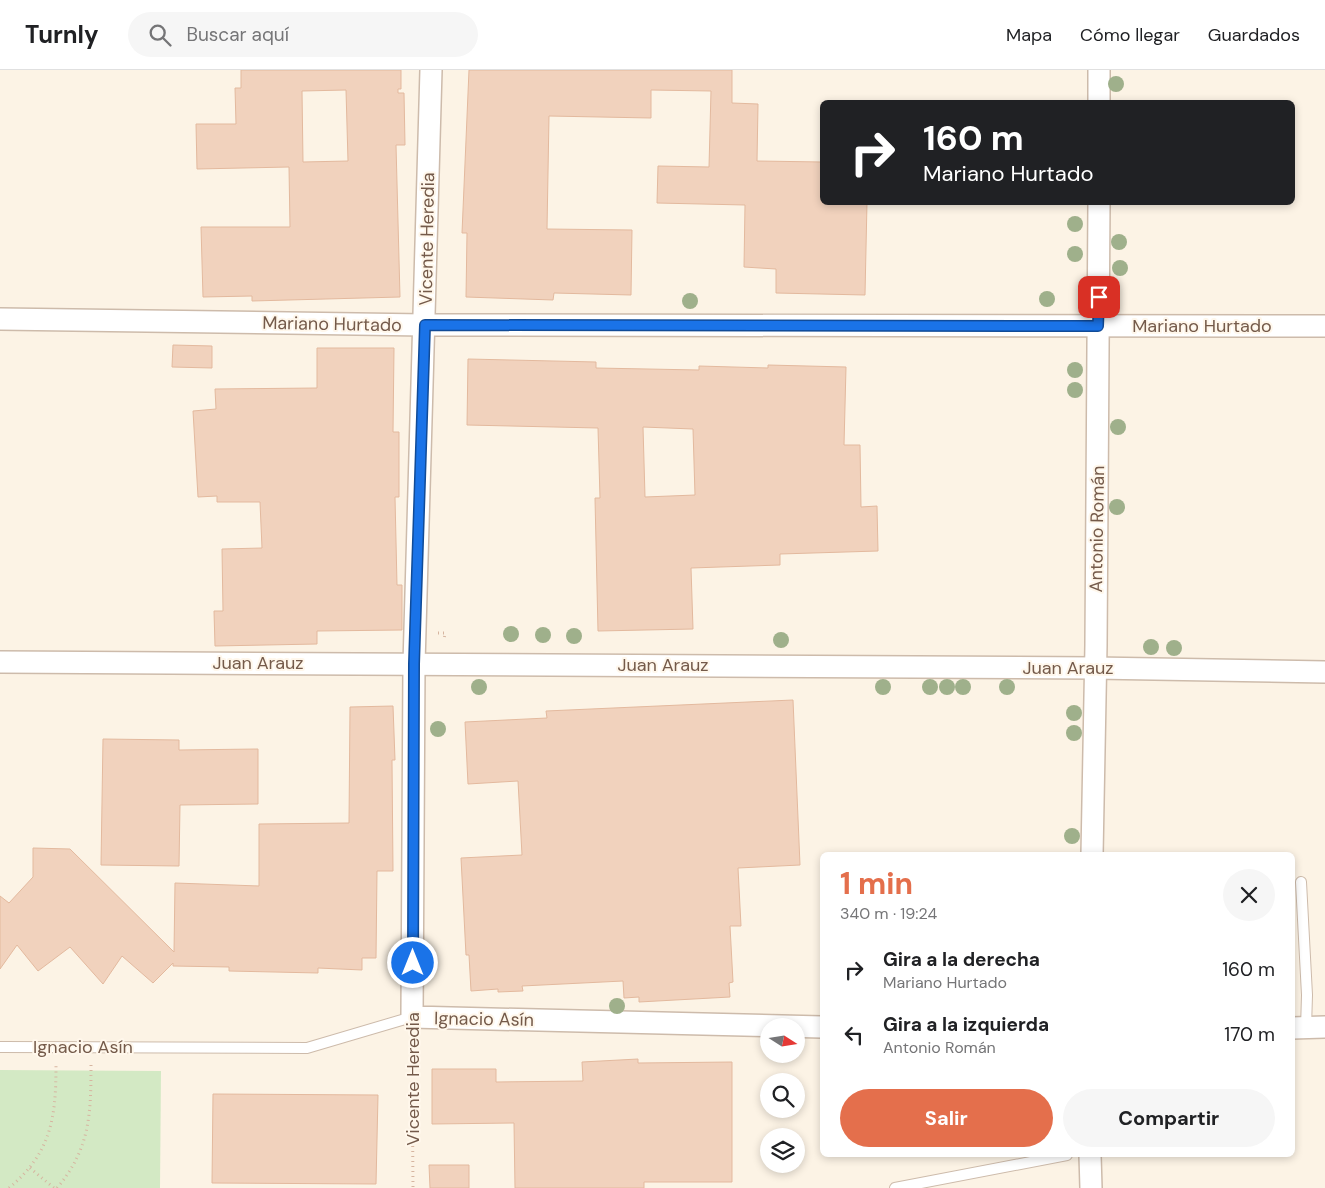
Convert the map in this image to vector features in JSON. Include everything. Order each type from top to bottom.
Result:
[{"type":"street","name":"Vicente Heredia","points":[[412,1017],[414,664],[431,70]]},
{"type":"street","points":[[1099,70],[1099,100]]},
{"type":"street","name":"Antonio Román","points":[[1092,852],[1099,205]]},
{"type":"street","name":"Mariano Hurtado","points":[[0,319],[425,325],[1325,326]]},
{"type":"street","name":"Juan Arauz","points":[[0,662],[1095,668],[1325,672]]},
{"type":"street","name":"Ignacio Asín","points":[[412,1017],[820,1027]]},
{"type":"street","points":[[1090,1157],[1091,1188]]},
{"type":"lane","points":[[1301,882],[1308,1028]]},
{"type":"lane","name":"Ignacio Asín","points":[[0,1046],[307,1048],[412,1017]]},
{"type":"lane","points":[[896,1188],[1057,1157]]},
{"type":"path","name":"Vicente Heredia","points":[[412,1017],[413,1188]]},
{"type":"path","points":[[9,1188],[30,1168],[48,1135],[55,1109],[56,1047]]},
{"type":"path","points":[[30,1168],[56,1188],[70,1173],[82,1149],[87,1129],[91,1104],[91,1047]]},
{"type":"green space","points":[[0,1070],[161,1071],[160,1188],[0,1188]]},
{"type":"building","points":[[241,70],[401,70],[401,89],[398,89],[398,93],[404,93],[405,145],[396,145],[400,297],[252,301],[252,296],[203,297],[201,227],[290,227],[289,167],[197,169],[196,124],[236,124],[235,88],[241,88]],"holes":[[[346,90],[348,161],[303,162],[302,91]]]},
{"type":"building","points":[[469,70],[732,70],[732,103],[758,104],[757,161],[820,162],[820,205],[867,205],[865,295],[776,293],[776,269],[744,267],[745,205],[657,203],[658,166],[709,167],[711,91],[651,90],[651,118],[549,116],[547,229],[632,230],[631,295],[554,293],[553,300],[466,297],[467,233],[462,233]]},
{"type":"building","points":[[173,345],[212,346],[212,368],[172,367]]},
{"type":"building","points":[[317,348],[394,348],[393,432],[399,432],[399,497],[395,497],[397,585],[402,585],[402,630],[317,631],[317,644],[215,646],[214,611],[223,611],[222,549],[262,548],[260,502],[217,502],[217,496],[198,497],[193,411],[216,409],[215,389],[317,388]]},
{"type":"building","points":[[468,359],[596,362],[596,368],[699,370],[699,366],[768,368],[768,365],[846,367],[844,445],[860,445],[861,507],[877,506],[878,551],[780,554],[780,565],[691,568],[693,629],[598,631],[595,498],[600,498],[598,428],[467,425]],"holes":[[[643,427],[693,429],[695,495],[645,497]]]},
{"type":"building","points":[[793,700],[800,865],[738,868],[741,926],[730,926],[733,982],[729,983],[730,997],[639,1002],[639,997],[624,998],[623,981],[522,986],[523,991],[498,992],[498,989],[471,991],[469,955],[466,955],[461,858],[522,855],[518,781],[468,784],[465,722],[547,718],[546,711]]},
{"type":"building","points":[[393,706],[395,760],[392,760],[393,871],[377,871],[376,958],[362,958],[362,970],[318,968],[318,973],[229,971],[229,967],[173,966],[173,963],[153,983],[122,956],[103,984],[70,947],[38,971],[17,945],[0,969],[0,896],[9,903],[33,877],[33,848],[70,849],[174,952],[175,883],[259,886],[259,824],[349,823],[350,707]]},
{"type":"building","points":[[103,739],[179,740],[179,750],[258,749],[258,804],[180,805],[179,866],[101,865]]},
{"type":"building","points":[[638,1059],[638,1063],[732,1062],[732,1182],[644,1182],[644,1188],[515,1188],[514,1123],[432,1124],[432,1069],[496,1069],[496,1082],[583,1081],[582,1062]]},
{"type":"building","points":[[213,1094],[378,1095],[376,1184],[212,1183]]},
{"type":"building","points":[[429,1165],[469,1165],[469,1188],[430,1188]]},
{"type":"route","points":[[413,963],[414,664],[425,325],[1098,326],[1099,297]]}]
